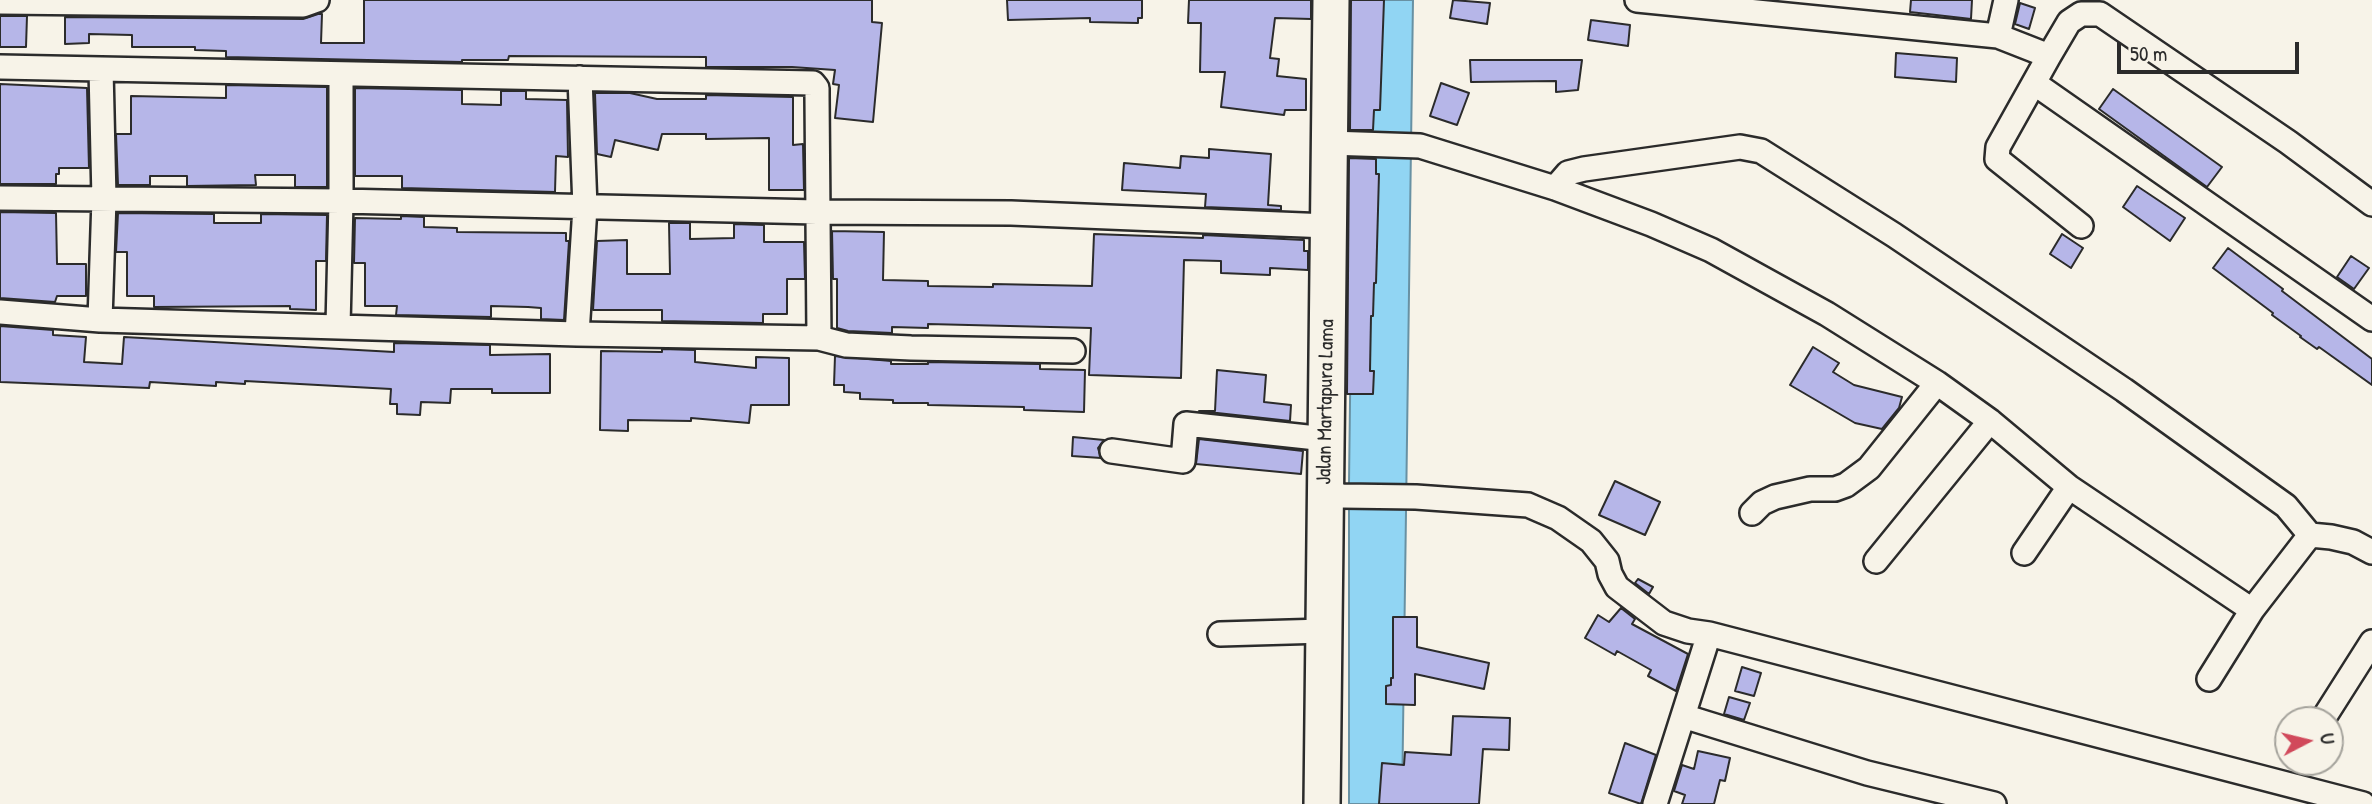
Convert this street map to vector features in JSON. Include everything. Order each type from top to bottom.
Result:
[{"type":"main road","name":"Jalan Martapura Lama","points":[[1322,804],[1324,631],[1333,493],[1326,439],[1328,226],[1336,143],[1331,0]]},
{"type":"street","points":[[0,2],[303,5],[317,0]]},
{"type":"street","points":[[1637,0],[1998,36],[2049,56]]},
{"type":"street","points":[[1998,36],[2006,0]]},
{"type":"street","points":[[2081,226],[1997,159],[1998,148],[2049,56],[2069,22],[2081,14],[2100,14],[2288,142],[2372,204]]},
{"type":"street","points":[[0,67],[813,83],[817,88],[819,338]]},
{"type":"street","points":[[100,320],[104,199],[101,69]]},
{"type":"street","points":[[338,326],[341,74]]},
{"type":"street","points":[[576,334],[585,207],[580,78]]},
{"type":"street","points":[[2034,83],[2370,314]]},
{"type":"street","points":[[1336,143],[1420,146],[1555,188],[1711,250],[1827,314],[1937,383],[1990,421],[2069,487],[2252,610]]},
{"type":"street","points":[[1555,188],[1568,173],[1584,169],[1740,147],[1761,151],[1894,235],[2124,390],[2286,506],[2309,535],[2353,542],[2372,552]]},
{"type":"street","points":[[0,198],[1011,213],[1328,226]]},
{"type":"street","points":[[0,312],[100,320],[819,338],[846,345],[1073,351]]},
{"type":"street","points":[[1752,513],[1762,503],[1775,497],[1846,485],[1869,468],[1937,383]]},
{"type":"street","points":[[1876,561],[1990,421]]},
{"type":"street","points":[[1112,451],[1183,461],[1186,424],[1326,439]]},
{"type":"street","points":[[2024,553],[2069,487]]},
{"type":"street","points":[[1333,493],[1528,505],[1558,517],[1591,541],[1607,561],[1610,574],[1618,587],[1664,623],[2363,804]]},
{"type":"street","points":[[2209,679],[2252,610],[2309,535]]},
{"type":"street","points":[[1220,634],[1324,631]]},
{"type":"street","points":[[1656,804],[1709,634]]},
{"type":"street","points":[[2331,706],[2372,642]]},
{"type":"street","points":[[1683,716],[1867,773],[1993,804]]},
{"type":"water","points":[[1355,0],[1413,0],[1402,804],[1349,804],[1349,483]]},
{"type":"building","points":[[364,0],[872,0],[872,22],[882,23],[873,122],[835,118],[839,85],[833,84],[835,70],[706,67],[706,57],[509,56],[508,60],[462,62],[226,57],[226,51],[195,50],[195,47],[132,47],[132,35],[89,34],[89,43],[65,44],[65,17],[303,19],[318,14],[322,14],[321,43],[364,43]]},
{"type":"building","points":[[1007,0],[1142,0],[1142,18],[1138,18],[1138,23],[1090,22],[1090,18],[1008,20]]},
{"type":"building","points":[[1189,0],[1311,0],[1311,19],[1275,18],[1270,58],[1279,59],[1277,76],[1306,79],[1306,110],[1285,110],[1284,115],[1221,107],[1225,72],[1200,72],[1201,23],[1188,23]]},
{"type":"building","points":[[1351,0],[1384,0],[1380,110],[1374,110],[1373,130],[1350,130]]},
{"type":"building","points":[[1453,0],[1490,3],[1487,24],[1450,18]]},
{"type":"building","points":[[1911,0],[1972,0],[1971,19],[1910,12]]},
{"type":"building","points":[[2020,3],[2035,8],[2029,29],[2015,24]]},
{"type":"building","points":[[0,16],[27,16],[26,47],[0,47]]},
{"type":"building","points":[[1591,20],[1630,25],[1628,46],[1588,40]]},
{"type":"building","points":[[1896,53],[1957,58],[1956,82],[1895,77]]},
{"type":"building","points":[[1470,60],[1582,60],[1578,90],[1556,92],[1556,81],[1471,82]]},
{"type":"building","points":[[1441,83],[1469,93],[1457,125],[1430,116]]},
{"type":"building","points":[[0,84],[87,88],[89,168],[59,168],[56,184],[0,184]]},
{"type":"building","points":[[226,85],[327,87],[327,187],[295,187],[295,175],[255,175],[256,185],[187,186],[187,176],[150,176],[150,185],[118,185],[116,134],[131,134],[131,96],[226,98]]},
{"type":"building","points":[[355,88],[462,90],[462,104],[501,105],[501,91],[526,91],[526,99],[567,100],[568,157],[556,156],[555,192],[402,188],[402,176],[355,176]]},
{"type":"building","points":[[2113,89],[2222,167],[2207,187],[2099,109]]},
{"type":"building","points":[[595,93],[630,93],[657,99],[706,99],[706,95],[793,97],[793,145],[803,144],[804,190],[769,190],[769,138],[706,139],[706,134],[662,134],[658,150],[615,140],[611,157],[597,154]]},
{"type":"building","points":[[1209,149],[1271,154],[1268,205],[1281,206],[1281,210],[1205,207],[1206,194],[1122,190],[1124,163],[1180,168],[1181,156],[1209,158]]},
{"type":"building","points":[[1349,158],[1376,159],[1376,174],[1379,174],[1376,283],[1371,316],[1370,371],[1374,371],[1373,394],[1347,394]]},
{"type":"building","points":[[2137,186],[2185,218],[2170,241],[2123,207]]},
{"type":"building","points":[[0,212],[56,213],[57,264],[86,264],[86,296],[57,296],[55,302],[0,298]]},
{"type":"building","points":[[118,213],[214,214],[214,223],[261,223],[261,214],[327,215],[326,261],[316,261],[316,310],[290,309],[290,306],[154,307],[154,296],[127,296],[127,252],[116,252]]},
{"type":"building","points":[[401,216],[424,217],[424,227],[457,228],[457,232],[566,233],[566,241],[569,241],[564,320],[541,319],[541,308],[528,307],[491,306],[491,317],[396,315],[397,306],[365,306],[365,263],[354,263],[355,218],[401,219]]},
{"type":"building","points":[[669,223],[690,223],[690,239],[734,238],[734,224],[764,225],[764,242],[804,242],[805,279],[787,279],[787,314],[763,314],[763,323],[662,321],[662,310],[593,310],[597,241],[627,240],[627,274],[670,274]]},
{"type":"building","points":[[832,231],[884,232],[883,280],[928,281],[928,286],[1092,286],[1094,234],[1203,238],[1203,235],[1304,240],[1304,251],[1308,251],[1308,270],[1270,268],[1270,275],[1221,273],[1221,261],[1184,260],[1181,378],[1089,375],[1091,328],[928,324],[928,328],[892,327],[892,333],[837,328],[837,279],[833,279]]},
{"type":"building","points":[[2062,234],[2083,248],[2071,268],[2050,254]]},
{"type":"building","points":[[2228,248],[2372,359],[2372,385],[2319,347],[2317,349],[2300,337],[2213,268]]},
{"type":"building","points":[[2351,256],[2369,268],[2354,289],[2337,277]]},
{"type":"building","points":[[0,326],[53,330],[53,335],[86,337],[84,362],[122,364],[124,337],[394,352],[394,343],[490,345],[490,355],[550,354],[550,393],[492,393],[492,389],[451,389],[450,403],[421,402],[420,415],[397,414],[397,404],[390,404],[391,389],[245,381],[245,384],[216,382],[216,386],[150,382],[149,388],[0,382]]},
{"type":"building","points":[[1813,347],[1839,363],[1833,372],[1854,385],[1902,397],[1899,408],[1882,429],[1855,423],[1790,385]]},
{"type":"building","points":[[662,349],[695,350],[695,362],[756,368],[756,357],[789,358],[789,405],[751,405],[749,423],[691,418],[691,421],[628,420],[628,431],[600,430],[601,351],[662,352]]},
{"type":"building","points":[[835,356],[891,361],[891,364],[1040,364],[1040,369],[1085,370],[1084,412],[860,399],[860,393],[844,392],[844,385],[834,385]]},
{"type":"building","points":[[1217,370],[1266,375],[1264,402],[1291,405],[1290,421],[1199,411],[1215,411]]},
{"type":"building","points":[[1073,437],[1104,440],[1098,448],[1101,458],[1072,456]]},
{"type":"building","points":[[1199,439],[1303,451],[1301,474],[1196,464]]},
{"type":"building","points":[[1615,481],[1660,502],[1645,535],[1599,515]]},
{"type":"building","points":[[1638,579],[1653,587],[1649,594],[1635,583]]},
{"type":"building","points":[[1621,608],[1635,619],[1632,624],[1688,654],[1676,691],[1648,676],[1651,670],[1617,651],[1615,655],[1585,638],[1598,615],[1609,622]]},
{"type":"building","points":[[1393,617],[1417,617],[1417,647],[1489,663],[1484,689],[1415,674],[1415,705],[1386,704],[1386,686],[1391,685],[1393,678]]},
{"type":"building","points":[[1742,667],[1761,673],[1754,696],[1735,691]]},
{"type":"building","points":[[1729,697],[1750,703],[1744,720],[1724,714]]},
{"type":"building","points":[[1453,716],[1510,718],[1509,750],[1483,749],[1479,804],[1379,804],[1382,763],[1404,765],[1405,752],[1451,755]]},
{"type":"building","points":[[1625,743],[1656,755],[1641,804],[1609,793]]},
{"type":"building","points":[[1698,751],[1730,758],[1725,781],[1720,780],[1714,804],[1682,804],[1685,795],[1674,791],[1682,765],[1694,769]]}]
